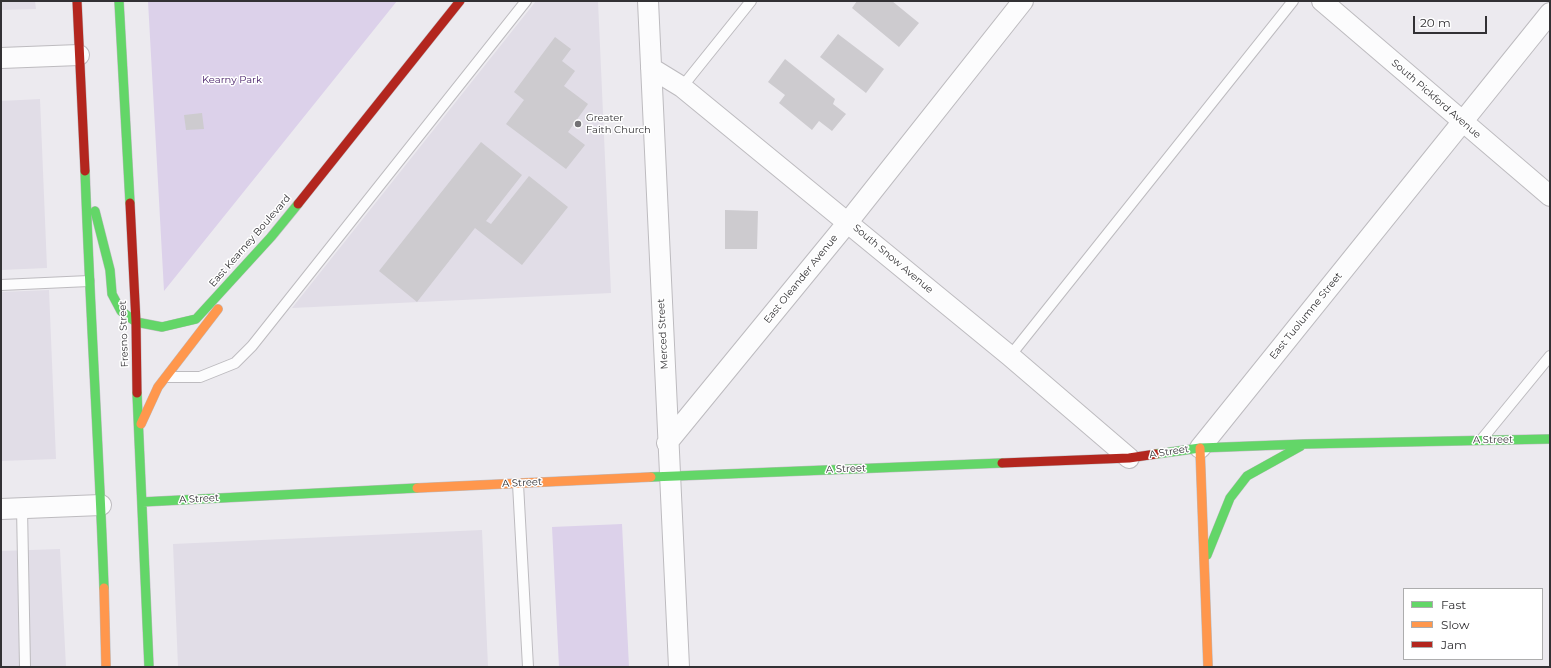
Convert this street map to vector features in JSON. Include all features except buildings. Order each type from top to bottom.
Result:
[{"type":"main road","points":[[77,1],[89,281],[101,505],[106,667]]},
{"type":"main road","name":"Fresno Street","points":[[119,1],[136,322],[138,433],[149,667]]},
{"type":"main road","name":"East Kearney Boulevard","points":[[85,171],[110,270],[112,294],[121,311],[136,322],[162,327],[196,319],[271,237],[460,1]]},
{"type":"main road","points":[[138,433],[147,409],[158,387],[194,342],[271,237]]},
{"type":"main road","name":"A Street","points":[[142,502],[669,476],[1130,458],[1200,448],[1305,444],[1550,439]]},
{"type":"main road","points":[[1204,564],[1230,498],[1247,476],[1305,444]]},
{"type":"main road","points":[[1200,448],[1208,667]]},
{"type":"street","name":"Merced Street","points":[[648,1],[667,443],[679,667]]},
{"type":"street","name":"East Oleander Avenue","points":[[667,443],[848,222],[1023,1]]},
{"type":"street","name":"South Pickford Avenue","points":[[1322,1],[1550,196]]},
{"type":"street","name":"East Tuolumne Street","points":[[1200,448],[1550,13]]},
{"type":"street","points":[[1,58],[79,54]]},
{"type":"street","name":"South Snow Avenue","points":[[651,68],[682,87],[848,222],[1010,356],[1130,458]]},
{"type":"street","points":[[1,509],[101,505]]},
{"type":"lane","points":[[166,376],[200,377],[235,363],[252,346],[526,1]]},
{"type":"lane","points":[[682,87],[751,1]]},
{"type":"lane","points":[[1010,356],[1293,1]]},
{"type":"lane","points":[[1,285],[89,281]]},
{"type":"lane","points":[[1481,440],[1550,356]]},
{"type":"lane","points":[[518,484],[528,667]]},
{"type":"lane","points":[[22,508],[25,667]]},
{"type":"shaded area","points":[[1,1],[35,1],[36,9],[1,10]]},
{"type":"shaded area","points":[[536,1],[598,1],[611,293],[292,308]]},
{"type":"shaded area","points":[[40,99],[47,268],[1,270],[1,101]]},
{"type":"shaded area","points":[[49,290],[56,459],[1,461],[1,292]]},
{"type":"shaded area","points":[[482,530],[488,667],[178,667],[173,544]]},
{"type":"shaded area","points":[[60,549],[66,667],[1,667],[1,551]]},
{"type":"green space","name":"Kearny Park","points":[[148,1],[397,1],[164,291]]},
{"type":"green space","points":[[622,524],[629,667],[559,667],[552,527]]},
{"type":"traffic: fast","points":[[119,1],[130,203]]},
{"type":"traffic: fast","points":[[85,171],[104,588]]},
{"type":"traffic: fast","points":[[95,211],[110,270],[112,294],[121,311],[136,322],[162,327],[196,319],[271,237],[298,204]]},
{"type":"traffic: fast","points":[[137,393],[149,667]]},
{"type":"traffic: fast","points":[[1156,454],[1200,448],[1305,444],[1550,439]]},
{"type":"traffic: fast","points":[[1207,555],[1230,498],[1247,476],[1301,446]]},
{"type":"traffic: fast","points":[[651,477],[1002,463]]},
{"type":"traffic: fast","points":[[142,502],[417,488]]},
{"type":"traffic: slow","points":[[141,424],[158,387],[218,309]]},
{"type":"traffic: slow","points":[[1200,448],[1208,667]]},
{"type":"traffic: slow","points":[[417,488],[651,477]]},
{"type":"traffic: slow","points":[[104,588],[106,667]]},
{"type":"traffic: jam","points":[[77,1],[85,171]]},
{"type":"traffic: jam","points":[[298,204],[460,1]]},
{"type":"traffic: jam","points":[[130,203],[136,322],[137,393]]},
{"type":"traffic: jam","points":[[1002,463],[1129,458],[1156,454]]},
{"type":"place","name":"Greater Faith Church","points":[[578,124]]}]
